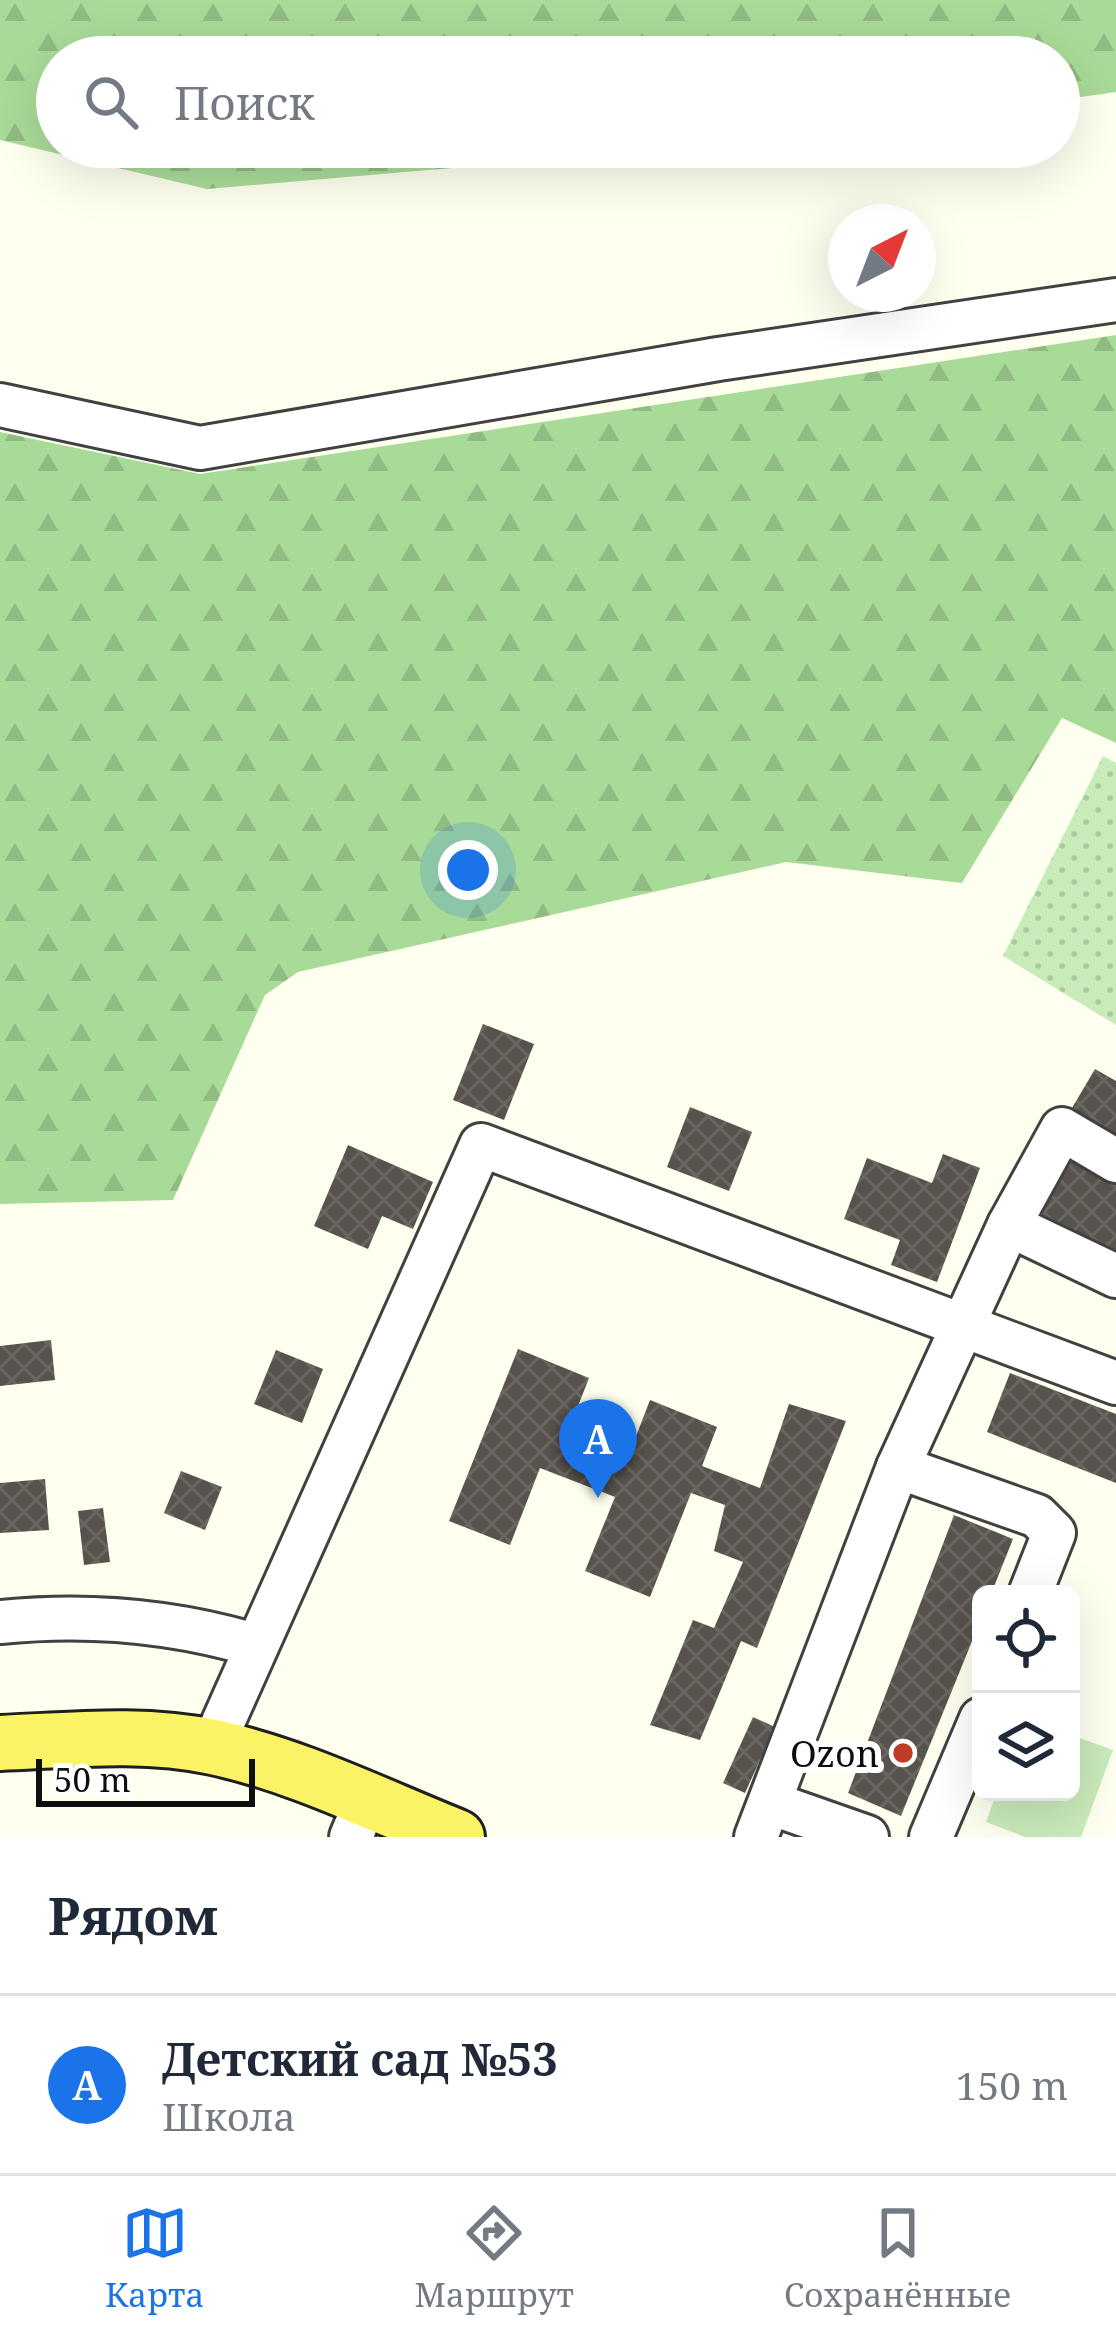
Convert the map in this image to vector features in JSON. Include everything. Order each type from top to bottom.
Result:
[{"type":"main road","points":[[0,1744],[135,1737],[212,1747],[359,1819],[457,1837]]},
{"type":"street","points":[[0,405],[200,448],[718,358],[1116,300]]},
{"type":"street","points":[[867,1837],[763,1820],[898,1468],[1010,1225],[1062,1129],[1116,1161]]},
{"type":"street","points":[[212,1747],[481,1145],[966,1322],[1116,1383]]},
{"type":"street","points":[[1010,1225],[1116,1276]]},
{"type":"street","points":[[898,1468],[1037,1516],[1054,1533],[1034,1585]]},
{"type":"street","points":[[0,1622],[71,1615],[164,1623],[255,1645]]},
{"type":"street","points":[[931,1837],[972,1740]]},
{"type":"green space","points":[[0,0],[1116,0],[1116,92],[1080,97],[1080,36],[36,36],[36,149],[0,140]]},
{"type":"green space","points":[[118,168],[452,168],[207,189]]},
{"type":"green space","points":[[1116,335],[1116,743],[1062,718],[962,883],[786,862],[298,972],[265,995],[173,1200],[0,1204],[0,432],[200,474]]},
{"type":"green space","points":[[1103,756],[1116,763],[1116,1025],[1003,956]]},
{"type":"green space","points":[[1080,1738],[1113,1750],[1081,1837],[1025,1837],[986,1822],[994,1801],[1080,1801]]},
{"type":"building","points":[[483,1024],[534,1044],[504,1120],[453,1100]]},
{"type":"building","points":[[1095,1069],[1116,1081],[1116,1134],[1072,1108]]},
{"type":"building","points":[[690,1107],[752,1132],[729,1191],[667,1167]]},
{"type":"building","points":[[348,1145],[433,1182],[413,1229],[382,1216],[368,1249],[314,1226]]},
{"type":"building","points":[[1069,1151],[1116,1173],[1116,1255],[1038,1219]]},
{"type":"building","points":[[943,1154],[980,1168],[937,1282],[891,1265],[900,1240],[844,1219],[867,1158],[932,1183]]},
{"type":"building","points":[[51,1340],[55,1380],[0,1386],[0,1346]]},
{"type":"building","points":[[518,1349],[589,1378],[573,1419],[633,1444],[650,1400],[717,1427],[702,1466],[760,1488],[789,1404],[846,1421],[757,1648],[741,1641],[700,1740],[650,1725],[693,1620],[714,1628],[743,1562],[714,1551],[725,1505],[691,1493],[650,1597],[585,1571],[615,1497],[540,1468],[510,1545],[449,1521]]},
{"type":"building","points":[[276,1350],[323,1369],[302,1423],[254,1404]]},
{"type":"building","points":[[1010,1373],[1116,1414],[1116,1483],[987,1432]]},
{"type":"building","points":[[181,1471],[222,1487],[205,1530],[164,1513]]},
{"type":"building","points":[[45,1479],[49,1530],[0,1533],[0,1483]]},
{"type":"building","points":[[103,1508],[110,1562],[84,1565],[78,1511]]},
{"type":"building","points":[[954,1515],[1013,1539],[995,1585],[972,1585],[972,1641],[901,1816],[848,1793]]},
{"type":"building","points":[[753,1717],[775,1727],[745,1793],[723,1783]]},
{"type":"place","name":"Детский сад №53","points":[[598,1498]]},
{"type":"place","name":"Ozon","points":[[903,1753]]}]
